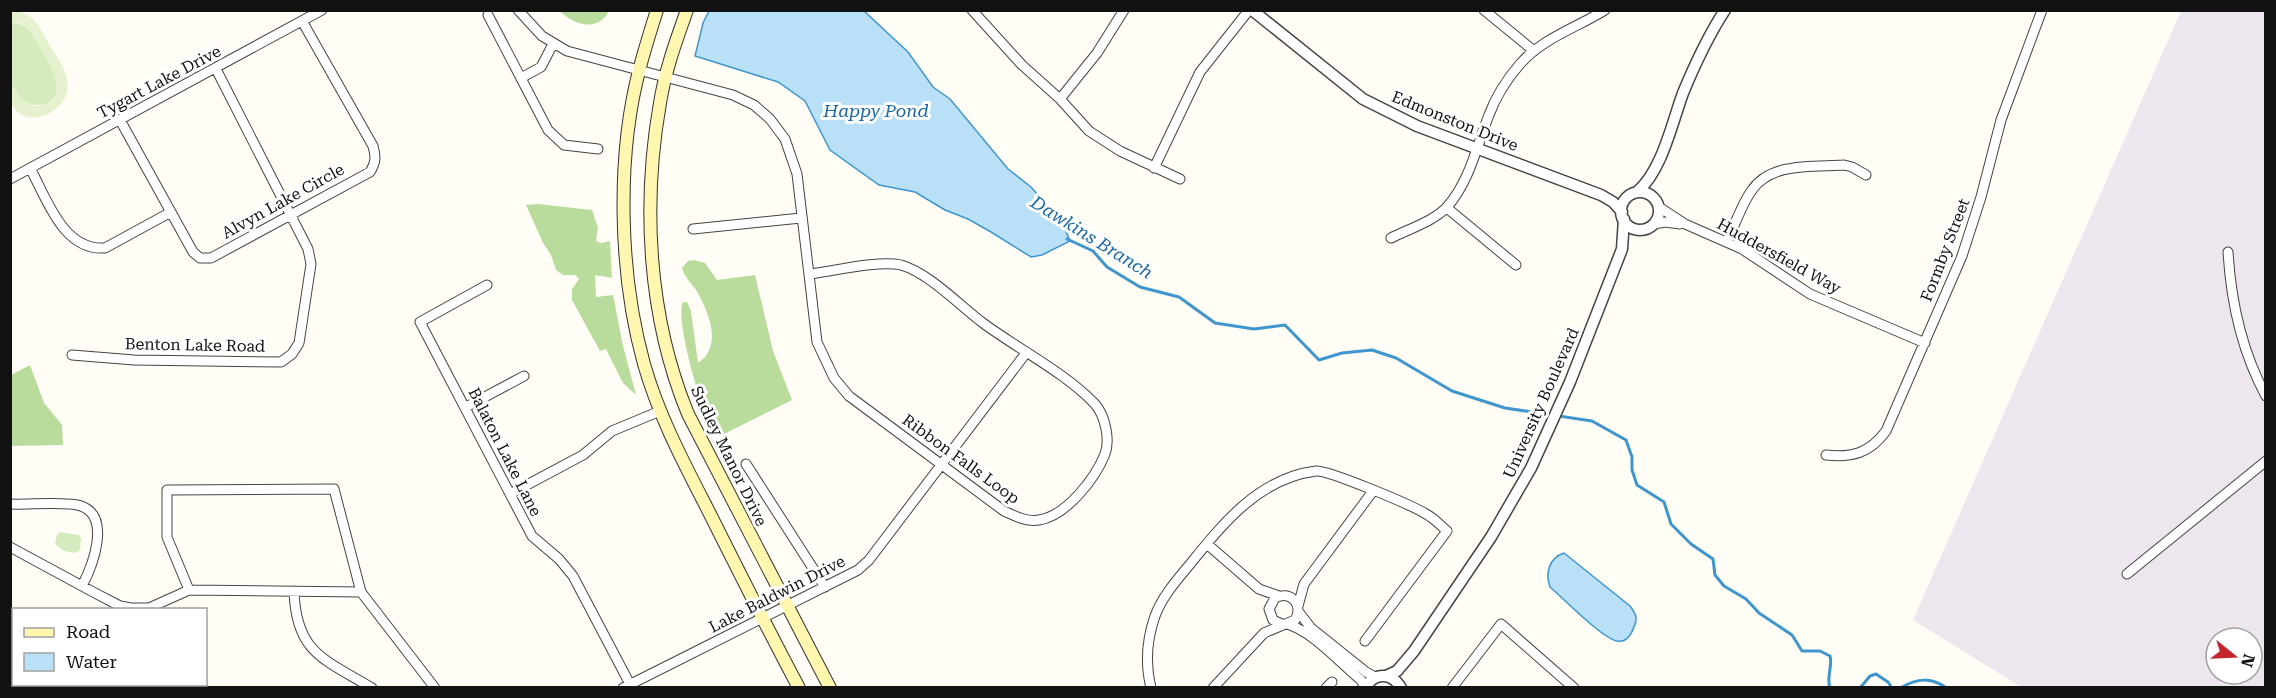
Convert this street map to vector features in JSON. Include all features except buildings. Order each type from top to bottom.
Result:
[{"type":"main road","points":[[657,10],[639,69],[630,123],[625,180],[624,230],[630,292],[644,363],[665,425],[762,619],[799,687]]},
{"type":"main road","name":"Sudley Manor Drive","points":[[687,10],[666,76],[655,135],[651,204],[655,288],[662,333],[676,384],[688,414],[830,687]]},
{"type":"street","name":"Tygart Lake Drive","points":[[10,179],[322,10]]},
{"type":"street","points":[[518,10],[536,30],[553,44],[577,54],[639,69]]},
{"type":"street","points":[[972,10],[1022,65],[1060,99],[1089,131],[1120,151],[1180,179]]},
{"type":"street","points":[[1060,99],[1097,53],[1124,10]]},
{"type":"street","points":[[1154,168],[1200,72],[1251,10]]},
{"type":"street","name":"Edmonston Drive","points":[[1251,10],[1363,99],[1417,126],[1601,195],[1613,203],[1623,216]]},
{"type":"street","points":[[1484,10],[1534,51]]},
{"type":"street","points":[[1392,238],[1447,208],[1467,173],[1489,113],[1503,87],[1520,63],[1563,32],[1605,10]]},
{"type":"street","points":[[1656,166],[1624,202],[1623,216],[1629,226],[1641,230],[1654,224],[1659,216],[1653,183],[1656,166],[1698,59],[1708,37],[1725,10]]},
{"type":"street","name":"Formby Street","points":[[1826,455],[1857,454],[1881,438],[1965,245],[1981,197],[2001,120],[2043,10]]},
{"type":"street","points":[[488,15],[548,130],[555,139],[564,145],[598,149]]},
{"type":"street","name":"Alvyn Lake Circle","points":[[120,120],[193,252],[200,258],[212,258],[369,172],[375,164],[376,156],[373,146],[302,21]]},
{"type":"street","points":[[521,78],[540,67],[553,44]]},
{"type":"street","name":"Benton Lake Road","points":[[72,355],[134,360],[281,362],[292,354],[299,343],[311,264],[308,249],[216,69]]},
{"type":"street","name":"Ribbon Falls Loop","points":[[639,69],[732,94],[754,105],[770,119],[785,139],[797,174],[817,342],[834,378],[849,396],[1004,512],[1022,519],[1040,520],[1070,505],[1098,467],[1105,453],[1107,436],[1103,418],[1096,405],[1081,391],[916,271],[887,264],[810,274]]},
{"type":"street","points":[[1727,242],[1752,190],[1767,176],[1790,168],[1844,165],[1866,176]]},
{"type":"street","points":[[30,168],[64,230],[82,245],[94,249],[105,248],[171,212]]},
{"type":"street","points":[[1633,194],[1648,193],[1657,203]]},
{"type":"street","name":"Edmonston Drive","points":[[1601,195],[1633,194]]},
{"type":"street","name":"Huddersfield Way","points":[[1657,203],[1685,224],[1727,242],[1810,294],[1924,343]]},
{"type":"street","points":[[1447,208],[1516,265]]},
{"type":"street","name":"University Boulevard","points":[[1622,249],[1623,216]]},
{"type":"street","points":[[693,229],[801,218]]},
{"type":"street","name":"Huddersfield Way","points":[[1654,224],[1665,222],[1685,224]]},
{"type":"street","name":"University Boulevard","points":[[1365,687],[1381,676],[1396,671],[1414,651],[1491,537],[1540,450],[1570,382],[1622,249],[1629,239],[1641,230]]},
{"type":"street","points":[[2228,252],[2238,324],[2251,368],[2265,396]]},
{"type":"street","name":"Balaton Lake Lane","points":[[487,285],[420,322],[532,536],[559,559],[573,576],[628,686]]},
{"type":"street","name":"Lake Baldwin Drive","points":[[628,686],[858,570],[869,560],[1026,353]]},
{"type":"street","points":[[466,407],[524,376]]},
{"type":"street","points":[[510,494],[583,455],[612,431],[660,411]]},
{"type":"street","points":[[2127,574],[2265,461]]},
{"type":"street","points":[[746,464],[825,586]]},
{"type":"street","points":[[1150,687],[1148,640],[1166,594],[1241,507],[1286,478],[1318,471],[1339,476],[1426,514],[1447,531],[1365,641]]},
{"type":"street","points":[[189,590],[167,537],[167,490],[334,489],[361,592],[435,687]]},
{"type":"street","points":[[1213,687],[1264,633],[1295,620],[1304,584],[1373,491]]},
{"type":"street","points":[[10,504],[78,505],[90,512],[97,529],[97,548],[92,568],[82,586]]},
{"type":"street","points":[[1207,544],[1259,589],[1293,598],[1311,628],[1368,674],[1396,681],[1401,687]]},
{"type":"street","points":[[10,548],[120,606],[133,608]]},
{"type":"street","points":[[1264,633],[1271,602],[1304,584]]},
{"type":"street","points":[[1259,589],[1274,620],[1296,627],[1306,634],[1361,680],[1365,687]]},
{"type":"street","points":[[144,608],[159,604],[189,590],[361,592]]},
{"type":"street","points":[[294,591],[296,622],[309,646],[322,658],[372,687]]},
{"type":"street","points":[[1452,687],[1501,624],[1574,687]]},
{"type":"street","name":"University Boulevard","points":[[1401,687],[1414,651]]},
{"type":"shaded area","points":[[2181,11],[2265,11],[2265,687],[2021,687],[1913,620]]},
{"type":"green space","points":[[16,11],[33,19],[41,29],[67,79],[68,90],[64,99],[57,108],[39,117],[28,117],[19,113],[12,105],[11,82],[21,99],[35,106],[53,100],[57,85],[51,68],[33,34],[18,22],[11,23],[11,12]]},
{"type":"green space","points":[[560,11],[609,11],[599,22],[586,24],[572,20]]},
{"type":"green space","points":[[10,23],[20,24],[30,31],[54,71],[57,90],[54,98],[48,103],[32,104],[24,100],[16,93],[11,83]]},
{"type":"green space","points":[[538,204],[592,210],[598,228],[596,241],[601,243],[610,241],[612,278],[595,275],[596,297],[613,295],[636,395],[623,383],[606,349],[600,351],[572,300],[572,289],[579,279],[575,275],[563,275],[556,270],[526,205]]},
{"type":"green space","points":[[688,261],[705,263],[717,280],[755,275],[773,351],[792,400],[720,436],[708,419],[698,393],[682,324],[683,302],[687,302],[691,311],[698,363],[710,349],[712,331],[703,303],[682,268]]},
{"type":"green space","points":[[30,365],[44,403],[62,425],[63,445],[11,446],[11,375]]},
{"type":"green space","points":[[60,532],[79,535],[80,550],[76,553],[64,551],[55,544],[57,534]]},
{"type":"green space","points":[[10,628],[12,686],[179,687],[11,687]]},
{"type":"water","name":"Happy Pond","points":[[709,11],[864,11],[908,52],[933,87],[950,99],[1008,169],[1031,187],[1062,222],[1070,241],[1042,255],[1031,257],[968,219],[945,210],[915,192],[879,185],[830,150],[805,101],[778,82],[695,56],[703,23]]},
{"type":"water","points":[[1564,553],[1630,606],[1636,616],[1636,621],[1626,640],[1617,641],[1602,633],[1550,587],[1548,571],[1555,558]]},
{"type":"waterway","name":"Dawkins Branch","points":[[1067,239],[1093,251],[1107,267],[1140,287],[1179,297],[1215,323],[1254,329],[1285,325],[1319,360],[1342,353],[1372,350],[1396,358],[1452,391],[1505,408],[1592,421],[1626,440],[1637,485],[1664,502],[1671,524],[1691,544],[1713,559],[1715,575],[1724,586],[1746,599],[1759,613],[1792,635],[1802,651],[1820,651],[1830,656],[1830,688]]},
{"type":"waterway","name":"Dawkins Branch","points":[[1860,688],[1870,676],[1876,674],[1888,682],[1892,688]]},
{"type":"waterway","name":"Dawkins Branch","points":[[1900,688],[1924,680],[1947,688]]}]
